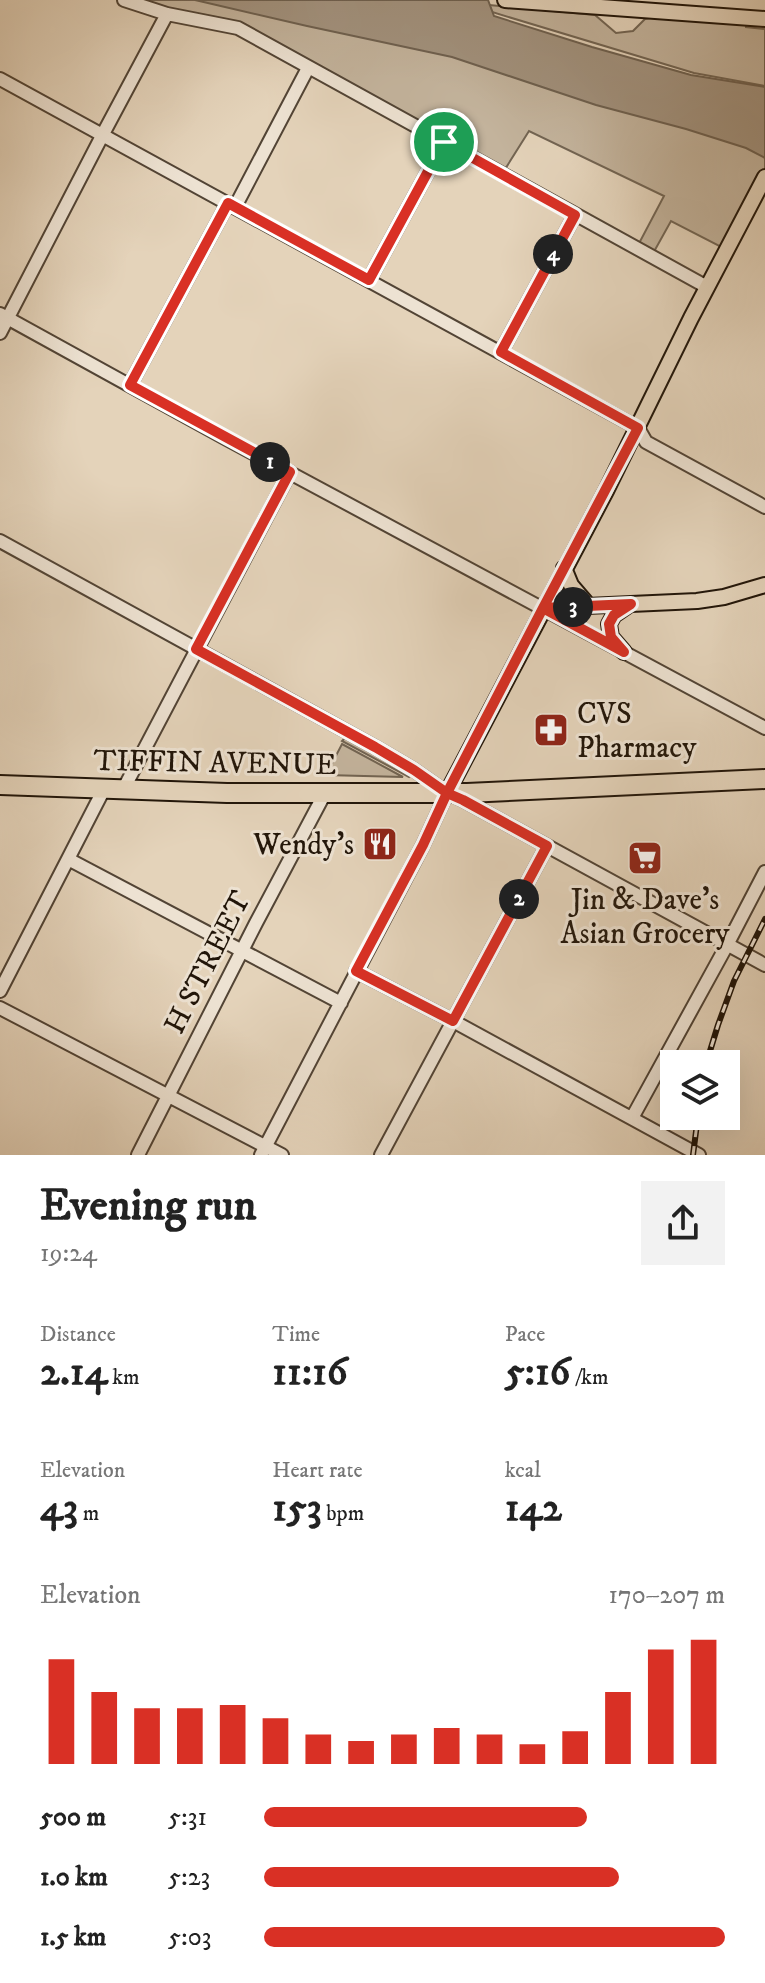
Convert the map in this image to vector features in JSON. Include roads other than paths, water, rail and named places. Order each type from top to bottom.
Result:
[{"type":"highway","name":"TIFFIN AVENUE","points":[[0,785],[227,793],[447,793],[765,779]]},
{"type":"main road","points":[[505,0],[765,19]]},
{"type":"main road","points":[[447,793],[638,428],[763,180]]},
{"type":"main road","points":[[564,568],[571,585],[589,606]]},
{"type":"main road","points":[[543,608],[697,601],[765,585]]},
{"type":"main road","points":[[624,652],[611,637],[609,624],[614,615],[631,604]]},
{"type":"street","points":[[124,0],[167,14],[238,28],[707,287]]},
{"type":"street","points":[[0,333],[4,316],[167,14]]},
{"type":"street","points":[[130,385],[308,68]]},
{"type":"street","points":[[0,79],[638,428],[646,442],[765,507]]},
{"type":"street","points":[[369,280],[444,142]]},
{"type":"street","points":[[501,352],[575,215]]},
{"type":"street","points":[[4,316],[765,728]]},
{"type":"street","points":[[0,991],[68,859],[196,649],[290,472]]},
{"type":"street","points":[[0,541],[375,747],[447,793],[765,965]]},
{"type":"street","name":"H STREET","points":[[138,1155],[325,793]]},
{"type":"street","points":[[264,1151],[447,793]]},
{"type":"street","points":[[381,1155],[547,846]]},
{"type":"street","points":[[68,859],[341,1003]]},
{"type":"street","points":[[632,1118],[765,872]]},
{"type":"street","points":[[356,971],[699,1155]]},
{"type":"street","points":[[0,1008],[168,1094],[264,1151],[282,1155]]},
{"type":"railway","points":[[710,1050],[734,981],[765,919]]},
{"type":"railway","points":[[693,1155],[696,1130]]},
{"type":"place","name":"CVS Pharmacy","points":[[551,730]]},
{"type":"place","name":"Wendy's","points":[[380,844]]},
{"type":"place","name":"Jin & Dave's Asian Grocery","points":[[645,858]]}]
